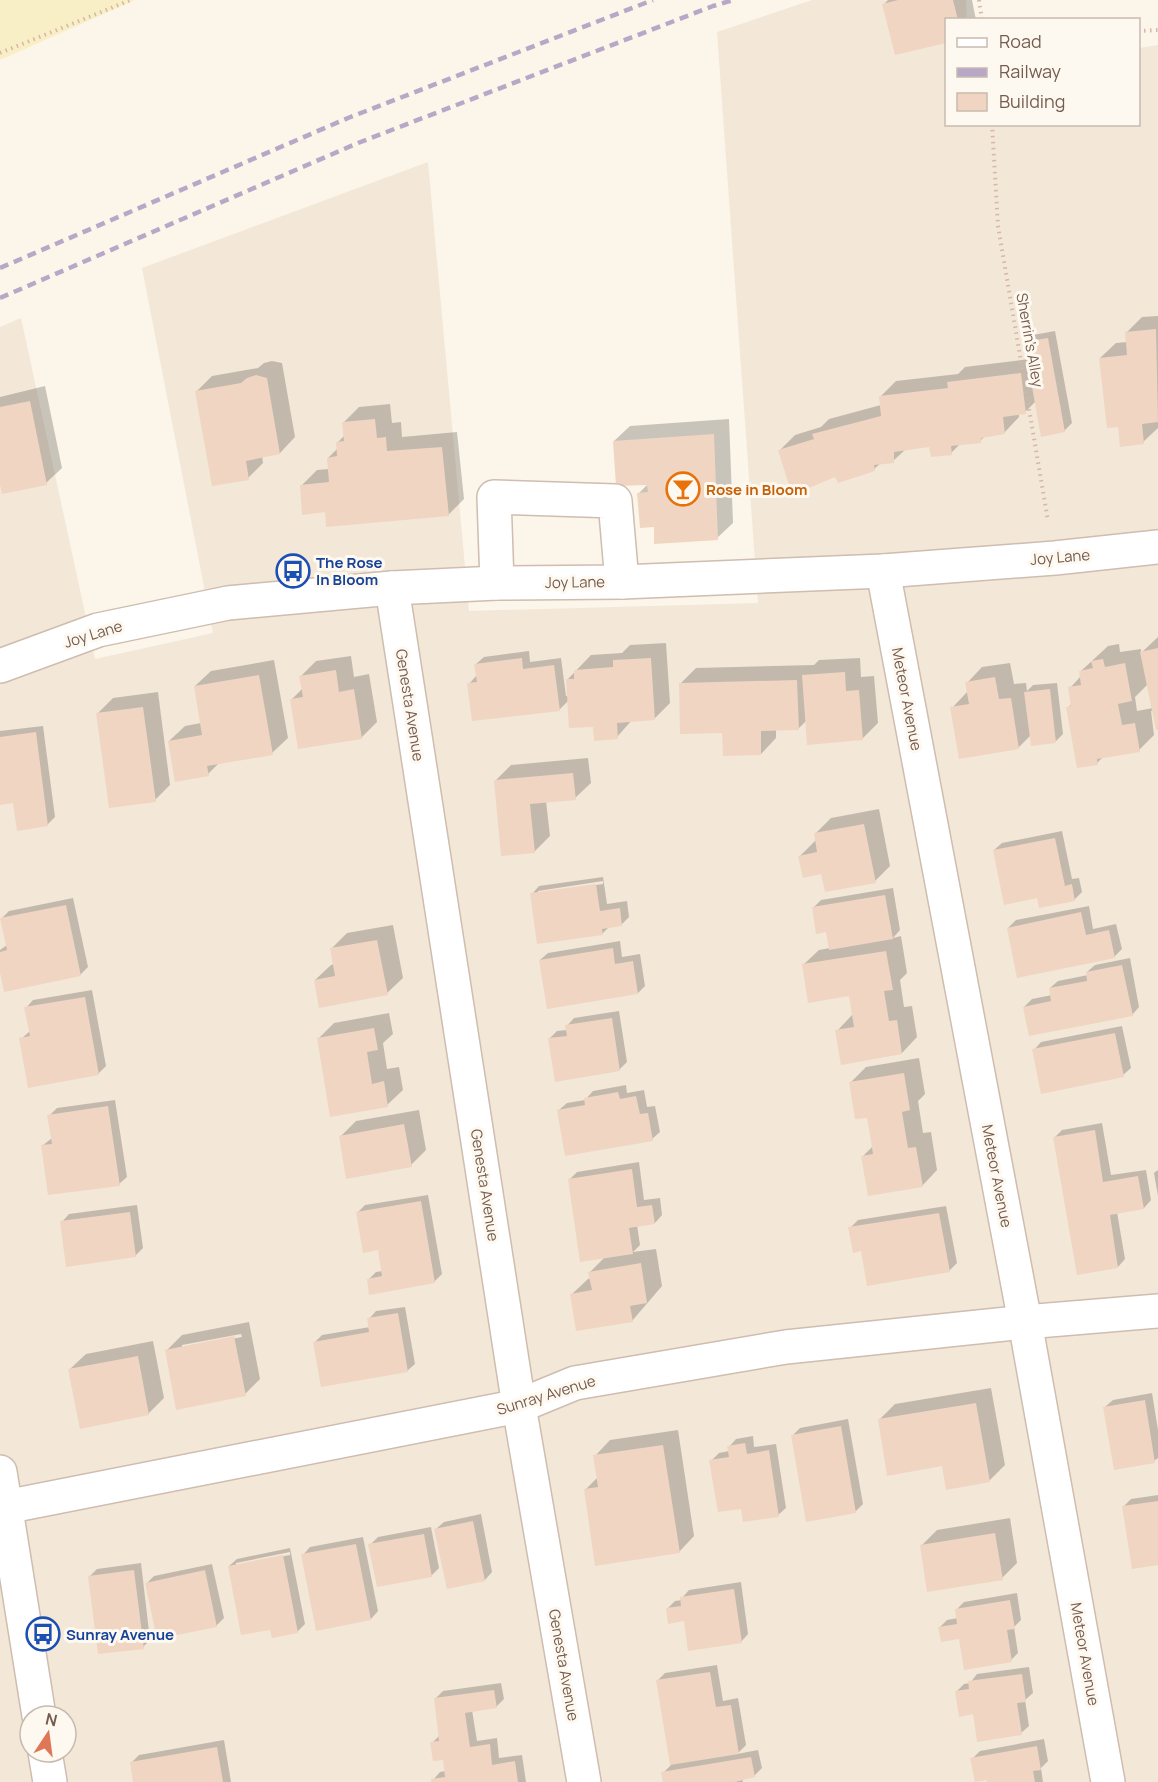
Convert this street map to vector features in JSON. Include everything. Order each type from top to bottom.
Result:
[{"type":"street","points":[[497,583],[494,497],[615,501],[622,582]]},
{"type":"street","name":"Joy Lane","points":[[0,666],[98,630],[228,603],[392,588],[497,583],[622,582],[883,571],[1054,558],[1158,547]]},
{"type":"street","name":"Meteor Avenue","points":[[883,571],[1025,1322],[1108,1782]]},
{"type":"street","name":"Genesta Avenue","points":[[392,588],[519,1406],[584,1782]]},
{"type":"street","name":"Sunray Avenue","points":[[3,1507],[519,1406],[575,1383],[786,1347],[1025,1322],[1158,1311]]},
{"type":"street","points":[[0,1472],[3,1507],[37,1704]]},
{"type":"street","points":[[47,1764],[50,1782]]},
{"type":"path","points":[[0,53],[131,0]]},
{"type":"path","points":[[979,0],[982,18]]},
{"type":"path","points":[[1140,31],[1158,30]]},
{"type":"path","name":"Sherrin's Alley","points":[[992,126],[998,226],[1054,558]]},
{"type":"shaded area","points":[[812,0],[966,0],[967,18],[945,18],[945,126],[1140,126],[1140,48],[1158,45],[1158,1782],[0,1782],[0,327],[21,318],[95,659],[213,633],[142,268],[428,162],[469,611],[758,603],[717,32]]},
{"type":"sand","points":[[0,0],[135,0],[0,60]]},
{"type":"building","points":[[898,0],[953,0],[958,18],[945,18],[945,43],[895,55],[882,4]]},
{"type":"building","points":[[1156,329],[1158,422],[1142,424],[1144,444],[1120,447],[1118,427],[1107,428],[1099,358],[1127,355],[1125,332]]},
{"type":"building","points":[[1048,338],[1065,432],[1041,437],[1024,342]]},
{"type":"building","points":[[1021,373],[1026,414],[1003,417],[1005,434],[981,438],[981,443],[951,446],[952,455],[931,457],[929,447],[894,452],[894,463],[874,465],[875,471],[838,483],[835,477],[792,495],[778,450],[814,439],[812,434],[881,416],[879,396],[948,388],[947,382]]},
{"type":"building","points":[[256,375],[267,378],[280,454],[246,461],[249,480],[212,486],[195,391],[241,383]]},
{"type":"building","points":[[30,401],[47,485],[2,494],[0,407]]},
{"type":"building","points":[[375,419],[377,438],[386,437],[387,451],[442,447],[449,516],[326,527],[325,512],[302,515],[300,485],[329,482],[327,458],[337,456],[336,442],[344,441],[342,422]]},
{"type":"building","name":"Rose in Bloom","points":[[714,434],[718,540],[654,544],[654,527],[640,528],[637,493],[648,492],[647,485],[616,486],[613,441]]},
{"type":"building","points":[[1158,648],[1158,730],[1156,730],[1140,652]]},
{"type":"building","points":[[522,658],[523,669],[554,665],[560,711],[472,721],[467,683],[477,682],[474,664]]},
{"type":"building","points":[[651,658],[655,720],[617,723],[618,739],[594,741],[593,727],[569,728],[566,679],[574,679],[574,670],[613,667],[613,660]]},
{"type":"building","points":[[1103,659],[1105,667],[1125,663],[1132,701],[1118,704],[1122,725],[1135,723],[1140,752],[1097,759],[1098,765],[1077,768],[1066,707],[1071,706],[1068,687],[1081,685],[1079,671],[1093,668],[1091,661]]},
{"type":"building","points":[[336,670],[339,692],[354,689],[362,739],[298,749],[290,699],[303,697],[299,676]]},
{"type":"building","points":[[845,672],[846,691],[859,690],[863,740],[807,745],[802,675]]},
{"type":"building","points":[[259,675],[273,755],[207,766],[209,776],[175,782],[168,741],[202,735],[194,686]]},
{"type":"building","points":[[995,677],[999,699],[1011,698],[1019,749],[959,759],[950,707],[969,704],[965,682]]},
{"type":"building","points":[[797,680],[799,730],[761,731],[761,755],[723,756],[722,733],[680,734],[679,683]]},
{"type":"building","points":[[1050,689],[1056,743],[1031,746],[1024,692]]},
{"type":"building","points":[[143,707],[156,802],[109,808],[96,713]]},
{"type":"building","points":[[36,732],[48,826],[17,831],[13,803],[0,805],[0,737]]},
{"type":"building","points":[[573,773],[576,800],[530,804],[535,853],[501,856],[494,780]]},
{"type":"building","points":[[864,824],[876,883],[825,892],[821,874],[803,878],[798,856],[817,852],[814,833]]},
{"type":"building","points":[[1055,838],[1065,886],[1072,884],[1075,901],[1039,908],[1037,898],[1004,905],[993,850]]},
{"type":"building","points":[[596,884],[600,911],[620,908],[622,926],[602,929],[603,935],[537,944],[530,893]]},
{"type":"building","points":[[885,895],[893,939],[829,950],[826,932],[816,934],[812,907]]},
{"type":"building","points":[[66,905],[81,976],[4,992],[0,973],[0,952],[7,950],[0,918]]},
{"type":"building","points":[[1081,912],[1086,935],[1109,930],[1115,958],[1017,978],[1007,928]]},
{"type":"building","points":[[377,940],[388,995],[319,1008],[314,980],[335,976],[330,948]]},
{"type":"building","points":[[613,948],[615,964],[633,961],[638,994],[547,1009],[539,960]]},
{"type":"building","points":[[886,951],[893,990],[884,991],[889,1021],[897,1020],[902,1054],[841,1065],[835,1030],[854,1027],[849,996],[808,1003],[802,964]]},
{"type":"building","points":[[1122,965],[1133,1016],[1029,1036],[1023,1007],[1051,1001],[1049,988],[1087,981],[1086,972]]},
{"type":"building","points":[[85,997],[99,1075],[28,1088],[19,1038],[30,1036],[24,1007]]},
{"type":"building","points":[[612,1018],[620,1071],[555,1082],[548,1038],[567,1036],[565,1025]]},
{"type":"building","points":[[374,1028],[378,1050],[367,1052],[372,1084],[384,1081],[388,1107],[330,1117],[317,1038]]},
{"type":"building","points":[[1115,1033],[1124,1077],[1041,1094],[1032,1049]]},
{"type":"building","points":[[904,1073],[910,1110],[902,1112],[908,1148],[916,1147],[923,1187],[868,1196],[861,1156],[873,1154],[870,1135],[867,1118],[855,1119],[849,1082]]},
{"type":"building","points":[[618,1092],[620,1099],[636,1096],[640,1114],[648,1113],[653,1141],[565,1156],[557,1110],[585,1105],[584,1098]]},
{"type":"building","points":[[108,1106],[120,1186],[48,1195],[41,1145],[52,1144],[47,1115]]},
{"type":"building","points":[[404,1124],[412,1167],[346,1179],[339,1136]]},
{"type":"building","points":[[1095,1130],[1103,1182],[1138,1176],[1144,1209],[1110,1215],[1118,1268],[1077,1275],[1053,1137]]},
{"type":"building","points":[[632,1169],[637,1207],[652,1205],[655,1224],[629,1228],[633,1254],[580,1262],[568,1179]]},
{"type":"building","points":[[421,1201],[435,1283],[369,1295],[367,1279],[382,1276],[378,1250],[363,1253],[356,1212]]},
{"type":"building","points":[[130,1212],[136,1257],[66,1267],[60,1221]]},
{"type":"building","points":[[939,1213],[950,1272],[867,1286],[861,1251],[853,1253],[848,1227]]},
{"type":"building","points":[[641,1263],[647,1303],[630,1306],[633,1322],[576,1331],[570,1294],[592,1290],[588,1272]]},
{"type":"building","points":[[398,1313],[408,1372],[321,1387],[313,1342],[369,1332],[367,1318]]},
{"type":"building","points":[[234,1336],[246,1396],[176,1410],[165,1350]]},
{"type":"building","points":[[138,1356],[149,1415],[80,1429],[68,1369]]},
{"type":"building","points":[[1145,1400],[1155,1463],[1114,1470],[1103,1407]]},
{"type":"building","points":[[976,1403],[990,1482],[946,1490],[942,1466],[887,1476],[878,1419]]},
{"type":"building","points":[[841,1426],[856,1513],[806,1522],[791,1435]]},
{"type":"building","points":[[745,1443],[747,1454],[769,1450],[779,1517],[743,1522],[741,1509],[718,1512],[709,1460],[729,1457],[727,1446]]},
{"type":"building","points":[[663,1445],[680,1553],[595,1566],[584,1489],[598,1487],[593,1455]]},
{"type":"building","points":[[1158,1501],[1158,1565],[1132,1569],[1122,1506]]},
{"type":"building","points":[[473,1521],[485,1581],[447,1589],[434,1529]]},
{"type":"building","points":[[995,1533],[1003,1580],[927,1592],[920,1545]]},
{"type":"building","points":[[424,1534],[432,1577],[377,1587],[368,1544]]},
{"type":"building","points":[[356,1544],[371,1620],[316,1631],[301,1554]]},
{"type":"building","points":[[283,1555],[298,1633],[272,1638],[270,1630],[241,1635],[228,1566]]},
{"type":"building","points":[[134,1570],[144,1649],[98,1654],[88,1576]]},
{"type":"building","points":[[205,1570],[217,1627],[157,1639],[145,1583]]},
{"type":"building","points":[[734,1589],[742,1643],[688,1651],[684,1621],[668,1624],[666,1608],[681,1606],[680,1597]]},
{"type":"building","points":[[1010,1600],[1015,1629],[1007,1630],[1012,1662],[964,1670],[959,1639],[941,1642],[938,1627],[957,1624],[955,1609]]},
{"type":"building","points":[[710,1672],[716,1707],[731,1705],[739,1754],[670,1765],[656,1680]]},
{"type":"building","points":[[1022,1674],[1026,1702],[1017,1703],[1022,1735],[977,1742],[973,1714],[959,1717],[955,1691],[969,1689],[968,1681]]},
{"type":"building","points":[[494,1690],[497,1708],[465,1713],[470,1747],[490,1744],[492,1765],[515,1761],[518,1782],[431,1782],[431,1779],[445,1777],[443,1760],[433,1761],[430,1742],[439,1741],[434,1698]]},
{"type":"building","points":[[1037,1746],[1041,1770],[1033,1771],[1035,1782],[987,1782],[987,1780],[975,1782],[970,1758]]},
{"type":"building","points":[[217,1747],[223,1782],[133,1782],[130,1762]]},
{"type":"building","points":[[751,1757],[755,1777],[735,1782],[663,1782],[661,1772]]},
{"type":"railway","points":[[0,268],[348,118],[653,0]]},
{"type":"railway","points":[[0,298],[358,143],[733,0]]},
{"type":"place","name":"Rose in Bloom","points":[[683,489]]},
{"type":"place","name":"The Rose In Bloom","points":[[293,571]]},
{"type":"place","name":"Sunray Avenue","points":[[43,1634]]}]
